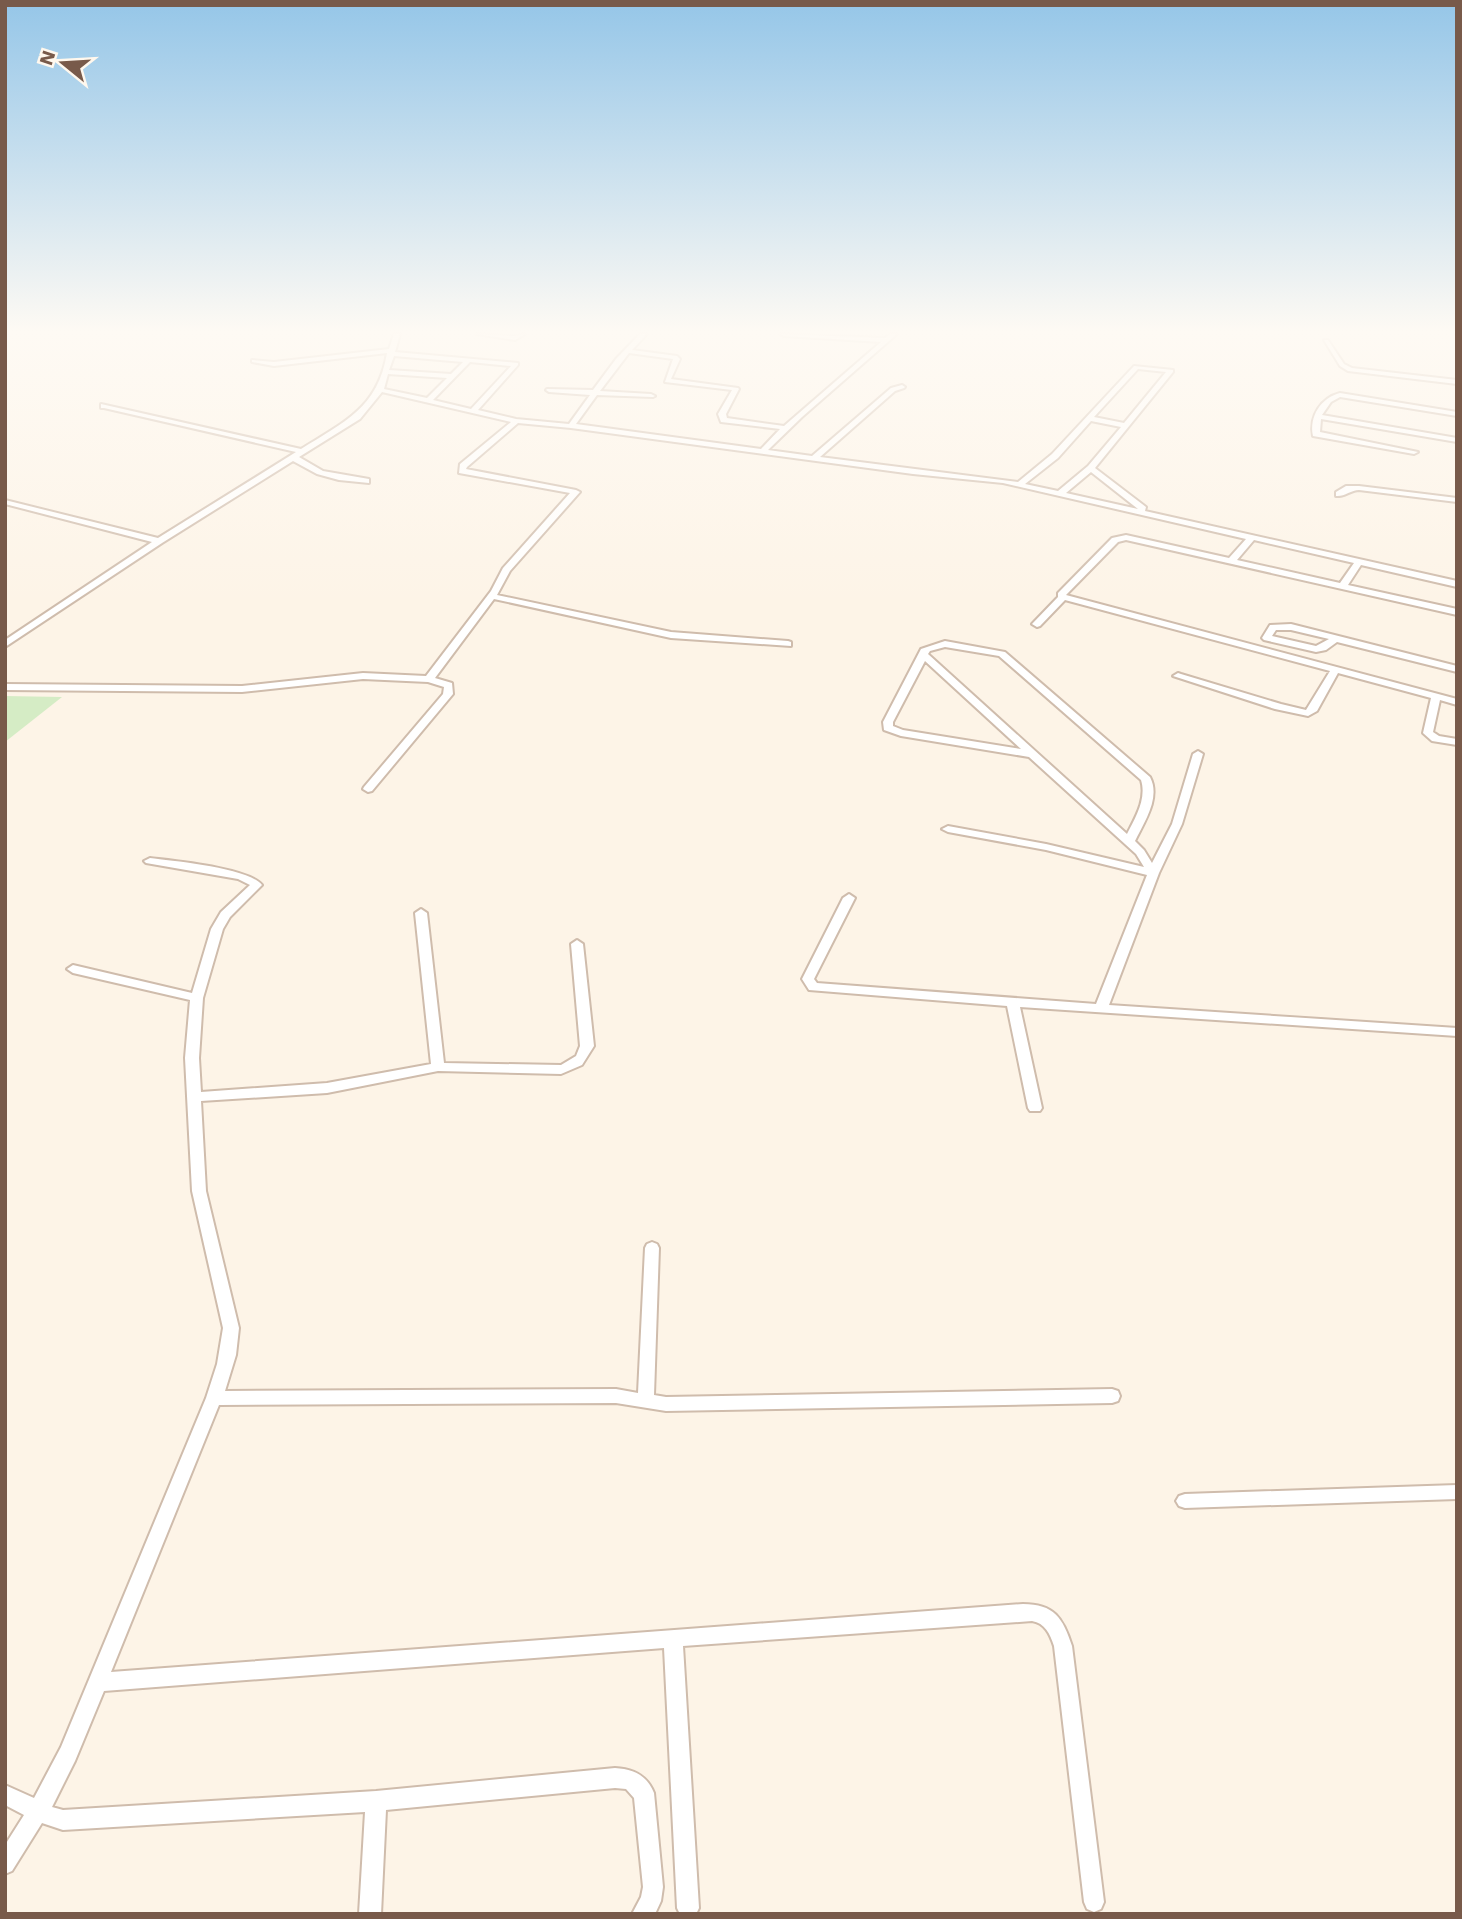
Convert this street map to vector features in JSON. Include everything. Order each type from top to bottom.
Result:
[{"type":"street","points":[[179,424],[301,452]]},
{"type":"street","points":[[5,644],[159,541],[347,424]]},
{"type":"street","points":[[429,678],[491,596],[506,570],[576,492],[462,471],[463,466],[513,424]]},
{"type":"street","points":[[544,424],[1020,484],[1457,584]]},
{"type":"street","points":[[747,424],[786,428]]},
{"type":"street","points":[[762,452],[791,424]]},
{"type":"street","points":[[813,459],[854,424]]},
{"type":"street","points":[[1020,484],[1055,456],[1083,424]]},
{"type":"street","points":[[1061,493],[1091,468],[1126,425],[1118,424]]},
{"type":"street","points":[[1317,424],[1316,434],[1414,452]]},
{"type":"street","points":[[1362,424],[1457,440]]},
{"type":"street","points":[[291,458],[320,471],[366,481]]},
{"type":"street","points":[[1091,468],[1149,513]]},
{"type":"street","points":[[1339,494],[1349,488],[1359,488],[1457,500]]},
{"type":"street","points":[[5,502],[159,541]]},
{"type":"street","points":[[1037,624],[1063,597],[1063,591],[1121,537],[1457,612]]},
{"type":"street","points":[[1232,561],[1252,537]]},
{"type":"street","points":[[1342,587],[1359,562]]},
{"type":"street","points":[[491,596],[671,635],[788,644]]},
{"type":"street","points":[[1063,597],[1457,702]]},
{"type":"street","points":[[1335,639],[1323,648],[1316,649],[1267,638],[1277,626],[1335,639],[1457,669]]},
{"type":"street","points":[[1033,754],[888,729],[888,722],[923,654],[932,646],[945,644],[1002,654],[1137,770],[1149,783],[1150,789],[1129,842]]},
{"type":"street","points":[[923,654],[1129,842],[1145,858],[1153,873]]},
{"type":"street","points":[[1178,676],[1279,707],[1308,713],[1336,669]]},
{"type":"street","points":[[5,687],[242,689],[334,677],[429,678],[449,685],[451,690],[368,789]]},
{"type":"street","points":[[1436,696],[1429,733],[1432,738],[1457,741]]},
{"type":"street","points":[[1101,1008],[1153,873],[1177,824],[1198,754]]},
{"type":"street","points":[[948,829],[1046,847],[1153,873]]},
{"type":"street","points":[[5,1864],[39,1810],[68,1754],[227,1364],[231,1328],[199,1191],[192,1058],[197,998],[221,921],[256,885],[241,876],[150,861]]},
{"type":"street","points":[[849,898],[808,979],[809,985],[833,990],[1457,1032]]},
{"type":"street","points":[[421,913],[438,1067]]},
{"type":"street","points":[[194,1097],[327,1088],[438,1067],[561,1070],[580,1062],[587,1046],[577,944]]},
{"type":"street","points":[[73,969],[197,998]]},
{"type":"street","points":[[1013,1003],[1035,1108]]},
{"type":"street","points":[[646,1401],[652,1248]]},
{"type":"street","points":[[214,1398],[616,1396],[666,1404],[1112,1396]]},
{"type":"street","points":[[1185,1501],[1457,1492]]},
{"type":"street","points":[[97,1682],[1023,1612],[1042,1613],[1050,1617],[1056,1625],[1063,1646],[1094,1902]]},
{"type":"street","points":[[674,1638],[688,1908]]},
{"type":"street","points":[[5,1795],[39,1810],[47,1817],[63,1819],[376,1801],[615,1778],[630,1779],[644,1793],[653,1887],[651,1901],[642,1914]]},
{"type":"street","points":[[370,1914],[376,1801]]},
{"type":"green space","points":[[5,696],[62,697],[5,742]]}]
